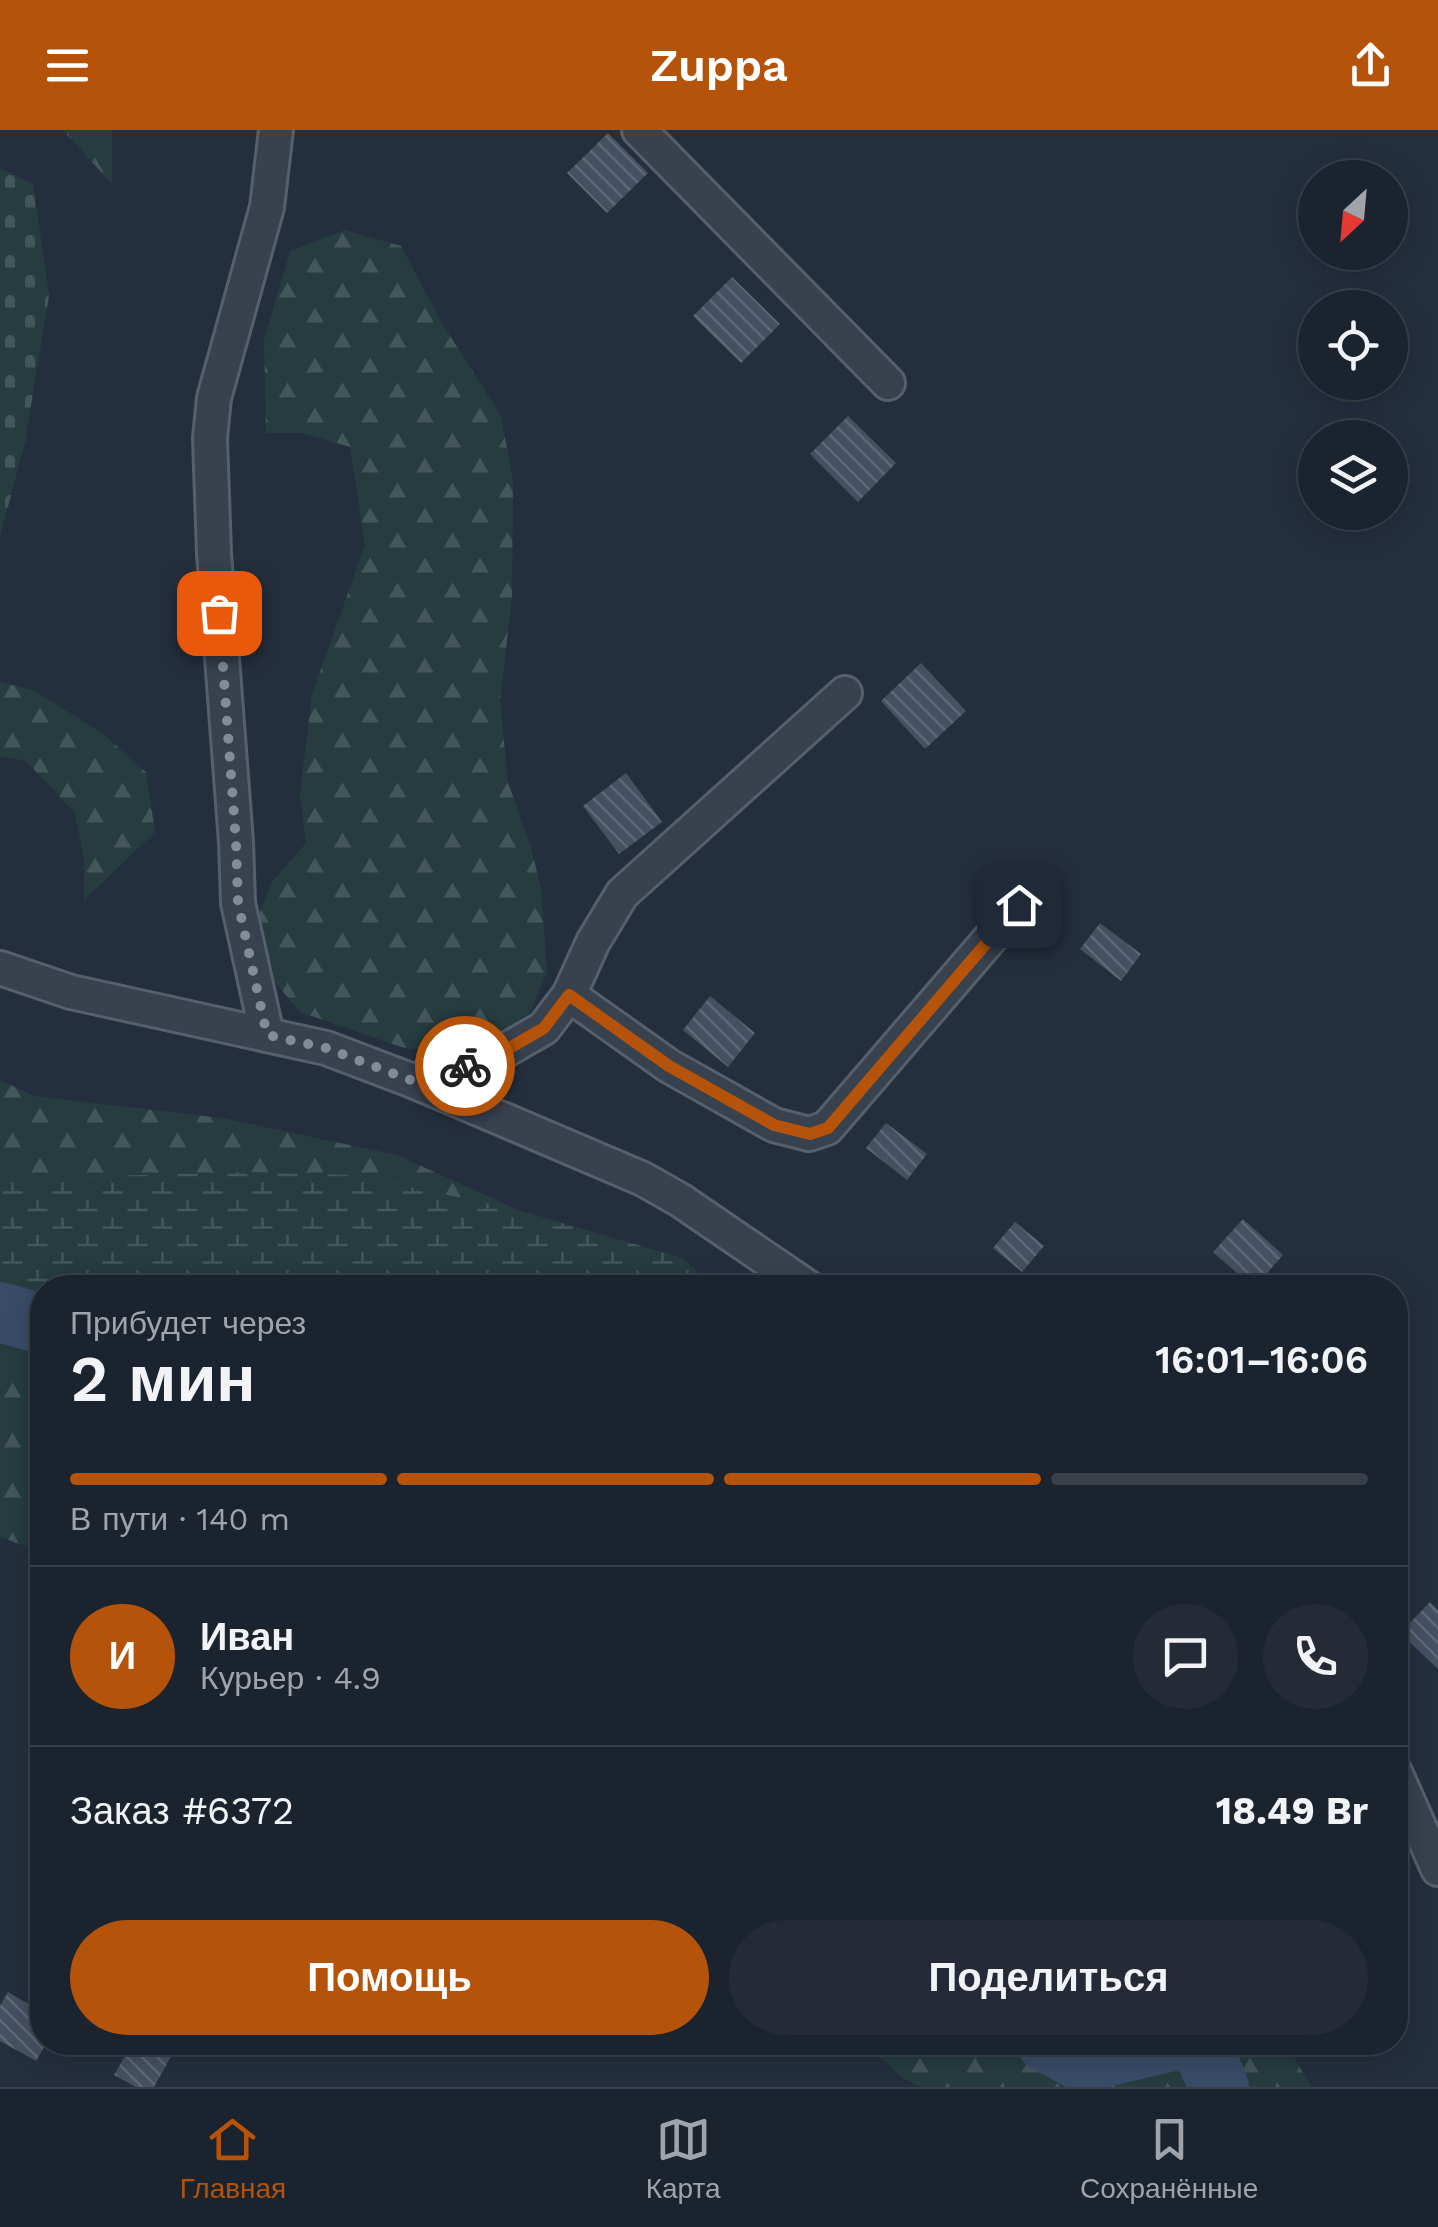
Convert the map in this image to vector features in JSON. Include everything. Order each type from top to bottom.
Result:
[{"type":"street","points":[[267,1035],[238,903],[210,438],[214,398],[267,207],[276,130]]},
{"type":"street","points":[[638,130],[888,383]]},
{"type":"street","points":[[413,1081],[494,1057],[544,1028],[569,995],[593,942],[622,894],[844,693]]},
{"type":"street","points":[[569,995],[669,1066],[774,1125],[810,1134],[828,1128],[1019,905]]},
{"type":"street","points":[[0,968],[71,992],[326,1048],[413,1081],[643,1179],[790,1275]]},
{"type":"street","points":[[1408,1802],[1438,1870]]},
{"type":"green space","points":[[63,130],[112,130],[112,184]]},
{"type":"green space","points":[[0,168],[33,184],[49,296],[25,442],[0,537]]},
{"type":"green space","points":[[345,230],[401,246],[440,320],[501,416],[513,481],[512,597],[500,701],[508,782],[541,888],[547,972],[531,1011],[492,1043],[407,1049],[300,1012],[263,968],[254,927],[272,882],[306,843],[300,794],[312,694],[365,545],[350,447],[302,433],[266,433],[264,340],[290,251]]},
{"type":"green space","points":[[0,682],[33,690],[102,733],[146,772],[155,832],[84,900],[84,860],[75,813],[26,761],[0,756]]},
{"type":"green space","points":[[0,1080],[34,1096],[222,1118],[397,1155],[518,1210],[121,1275],[30,1275],[30,1548],[0,1537]]},
{"type":"green space","points":[[249,1172],[354,1175],[518,1210],[682,1258],[702,1275],[30,1275],[30,1358],[0,1347],[0,1179]]},
{"type":"green space","points":[[877,2055],[1293,2055],[1311,2087],[920,2087],[903,2078]]},
{"type":"building","points":[[608,133],[648,173],[607,213],[567,173]]},
{"type":"building","points":[[732,277],[780,324],[741,363],[693,316]]},
{"type":"building","points":[[848,416],[896,463],[858,502],[810,454]]},
{"type":"building","points":[[921,663],[966,711],[925,749],[881,701]]},
{"type":"building","points":[[626,773],[662,822],[619,854],[583,806]]},
{"type":"building","points":[[1100,923],[1141,954],[1121,981],[1080,949]]},
{"type":"building","points":[[710,996],[755,1033],[728,1067],[683,1030]]},
{"type":"building","points":[[886,1123],[927,1154],[907,1180],[866,1148]]},
{"type":"building","points":[[1243,1219],[1283,1255],[1265,1275],[1239,1275],[1213,1252]]},
{"type":"building","points":[[1015,1222],[1044,1246],[1022,1272],[993,1248]]},
{"type":"building","points":[[1430,1602],[1438,1610],[1438,1669],[1408,1641],[1408,1625]]},
{"type":"building","points":[[8,1992],[30,2005],[30,2055],[39,2055],[36,2061],[0,2041],[0,2006]]},
{"type":"building","points":[[126,2055],[172,2055],[154,2087],[136,2087],[114,2075]]},
{"type":"waterway","points":[[0,1312],[30,1321]]},
{"type":"waterway","points":[[1070,2055],[1083,2062],[1113,2055]]},
{"type":"waterway","points":[[1206,2055],[1219,2087]]},
{"type":"way so far","points":[[219,613],[238,903],[267,1035],[326,1048],[413,1081],[465,1066]]},
{"type":"route","points":[[465,1066],[494,1057],[544,1028],[569,995],[669,1066],[774,1125],[810,1134],[828,1128],[1019,905]]}]
